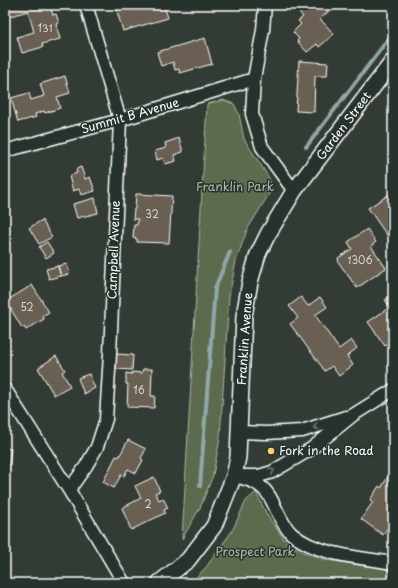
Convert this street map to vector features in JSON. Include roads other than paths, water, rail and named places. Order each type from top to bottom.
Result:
[{"type":"street","name":"Campbell Avenue","points":[[68,490],[86,466],[97,447],[106,419],[120,120],[86,5]]},
{"type":"street","points":[[265,5],[263,30],[254,79],[252,114],[262,146],[294,191]]},
{"type":"street","name":"Garden Street","points":[[294,191],[393,61]]},
{"type":"street","name":"Summit B Avenue","points":[[5,151],[120,120],[254,79]]},
{"type":"street","name":"Franklin Avenue","points":[[159,583],[188,560],[214,526],[234,476],[238,457],[240,432],[244,316],[250,282],[258,254],[268,234],[294,191]]},
{"type":"street","points":[[5,389],[124,583]]},
{"type":"street","points":[[234,476],[259,476],[272,472],[311,449],[353,415],[393,390]]},
{"type":"street","points":[[240,432],[266,433],[302,431],[353,415]]},
{"type":"street","points":[[234,476],[249,480],[260,486],[267,493],[278,515],[290,533],[307,545],[327,552],[393,563]]},
{"type":"waterway","points":[[306,147],[393,33]]},
{"type":"waterway","points":[[200,486],[215,288],[230,252]]},
{"type":"place","name":"Fork in the Road","points":[[271,451]]},
{"type":"park label","name":"Franklin Park","points":[[235,187]]},
{"type":"park label","name":"Prospect Park","points":[[255,552]]}]
